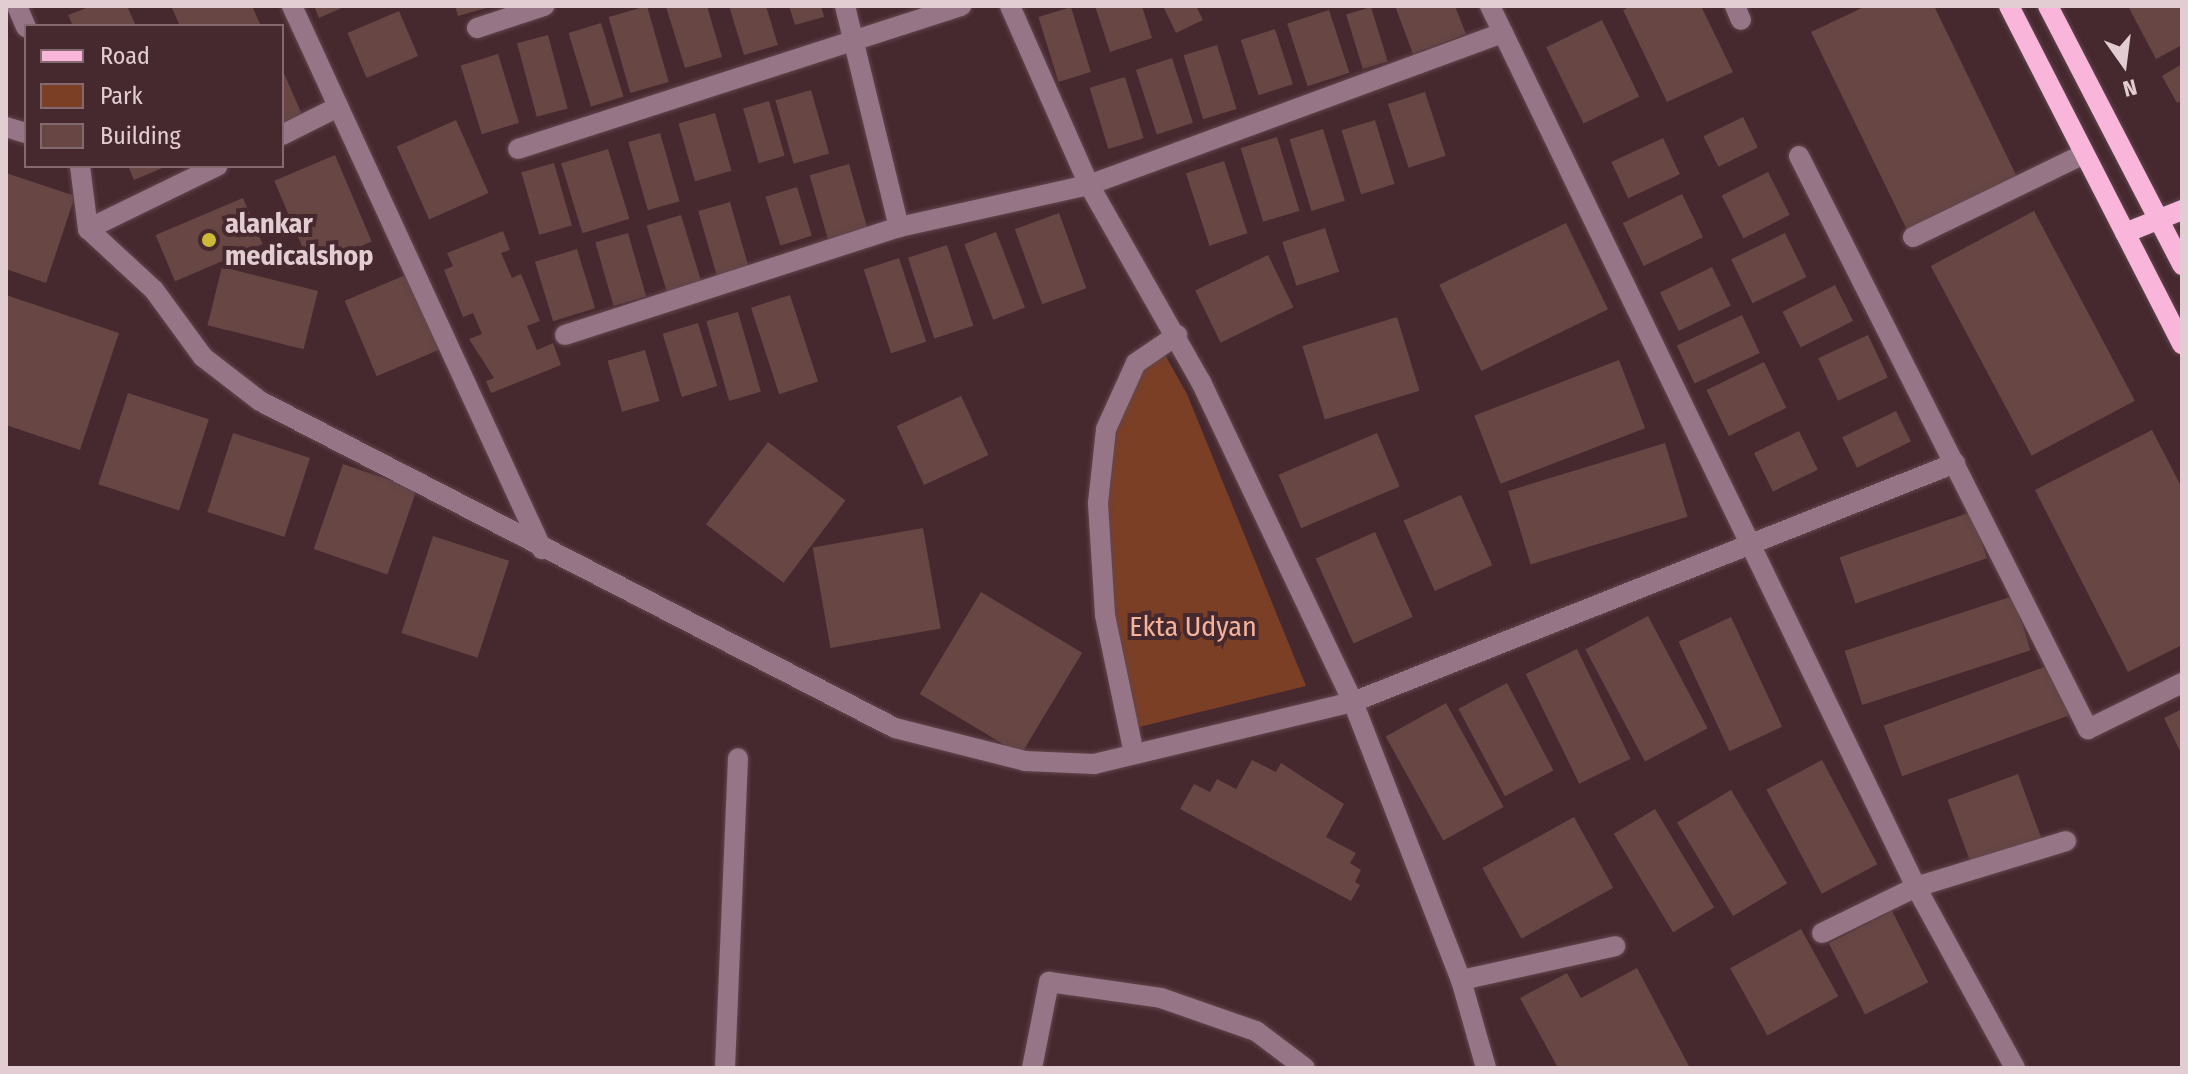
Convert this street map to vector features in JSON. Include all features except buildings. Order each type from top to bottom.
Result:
[{"type":"main road","points":[[2009,6],[2182,344]]},
{"type":"main road","points":[[2048,6],[2182,265],[2149,277]]},
{"type":"main road","points":[[2125,233],[2182,210]]},
{"type":"street","points":[[292,6],[542,549]]},
{"type":"street","points":[[477,28],[544,6]]},
{"type":"street","points":[[845,6],[899,227]]},
{"type":"street","points":[[518,149],[961,6]]},
{"type":"street","points":[[1010,6],[1089,185],[1177,335],[1353,702],[1461,980],[1486,1068]]},
{"type":"street","points":[[1490,6],[1753,541],[1916,887],[2015,1068]]},
{"type":"street","points":[[565,335],[899,227],[1089,185],[1503,33]]},
{"type":"street","points":[[284,134],[338,107]]},
{"type":"street","points":[[1913,237],[2084,154]]},
{"type":"street","points":[[1799,156],[2088,729],[2182,683]]},
{"type":"street","points":[[80,168],[88,229],[154,290],[203,357],[260,401],[542,549],[895,728],[1025,761],[1094,764],[1353,702],[1955,463]]},
{"type":"street","points":[[88,229],[213,168]]},
{"type":"street","points":[[1134,754],[1105,615],[1098,503],[1106,429],[1136,363],[1177,335]]},
{"type":"street","points":[[725,1068],[738,758]]},
{"type":"street","points":[[1822,933],[1916,887],[2066,841]]},
{"type":"street","points":[[1461,980],[1615,946]]},
{"type":"street","points":[[1032,1068],[1049,982],[1161,998],[1256,1031],[1305,1068]]},
{"type":"green space","name":"Ekta Udyan","points":[[1155,337],[1187,394],[1306,686],[1127,730],[1098,484],[1131,359]]},
{"type":"place","name":"alankar medicalshop","points":[[209,240]]}]
